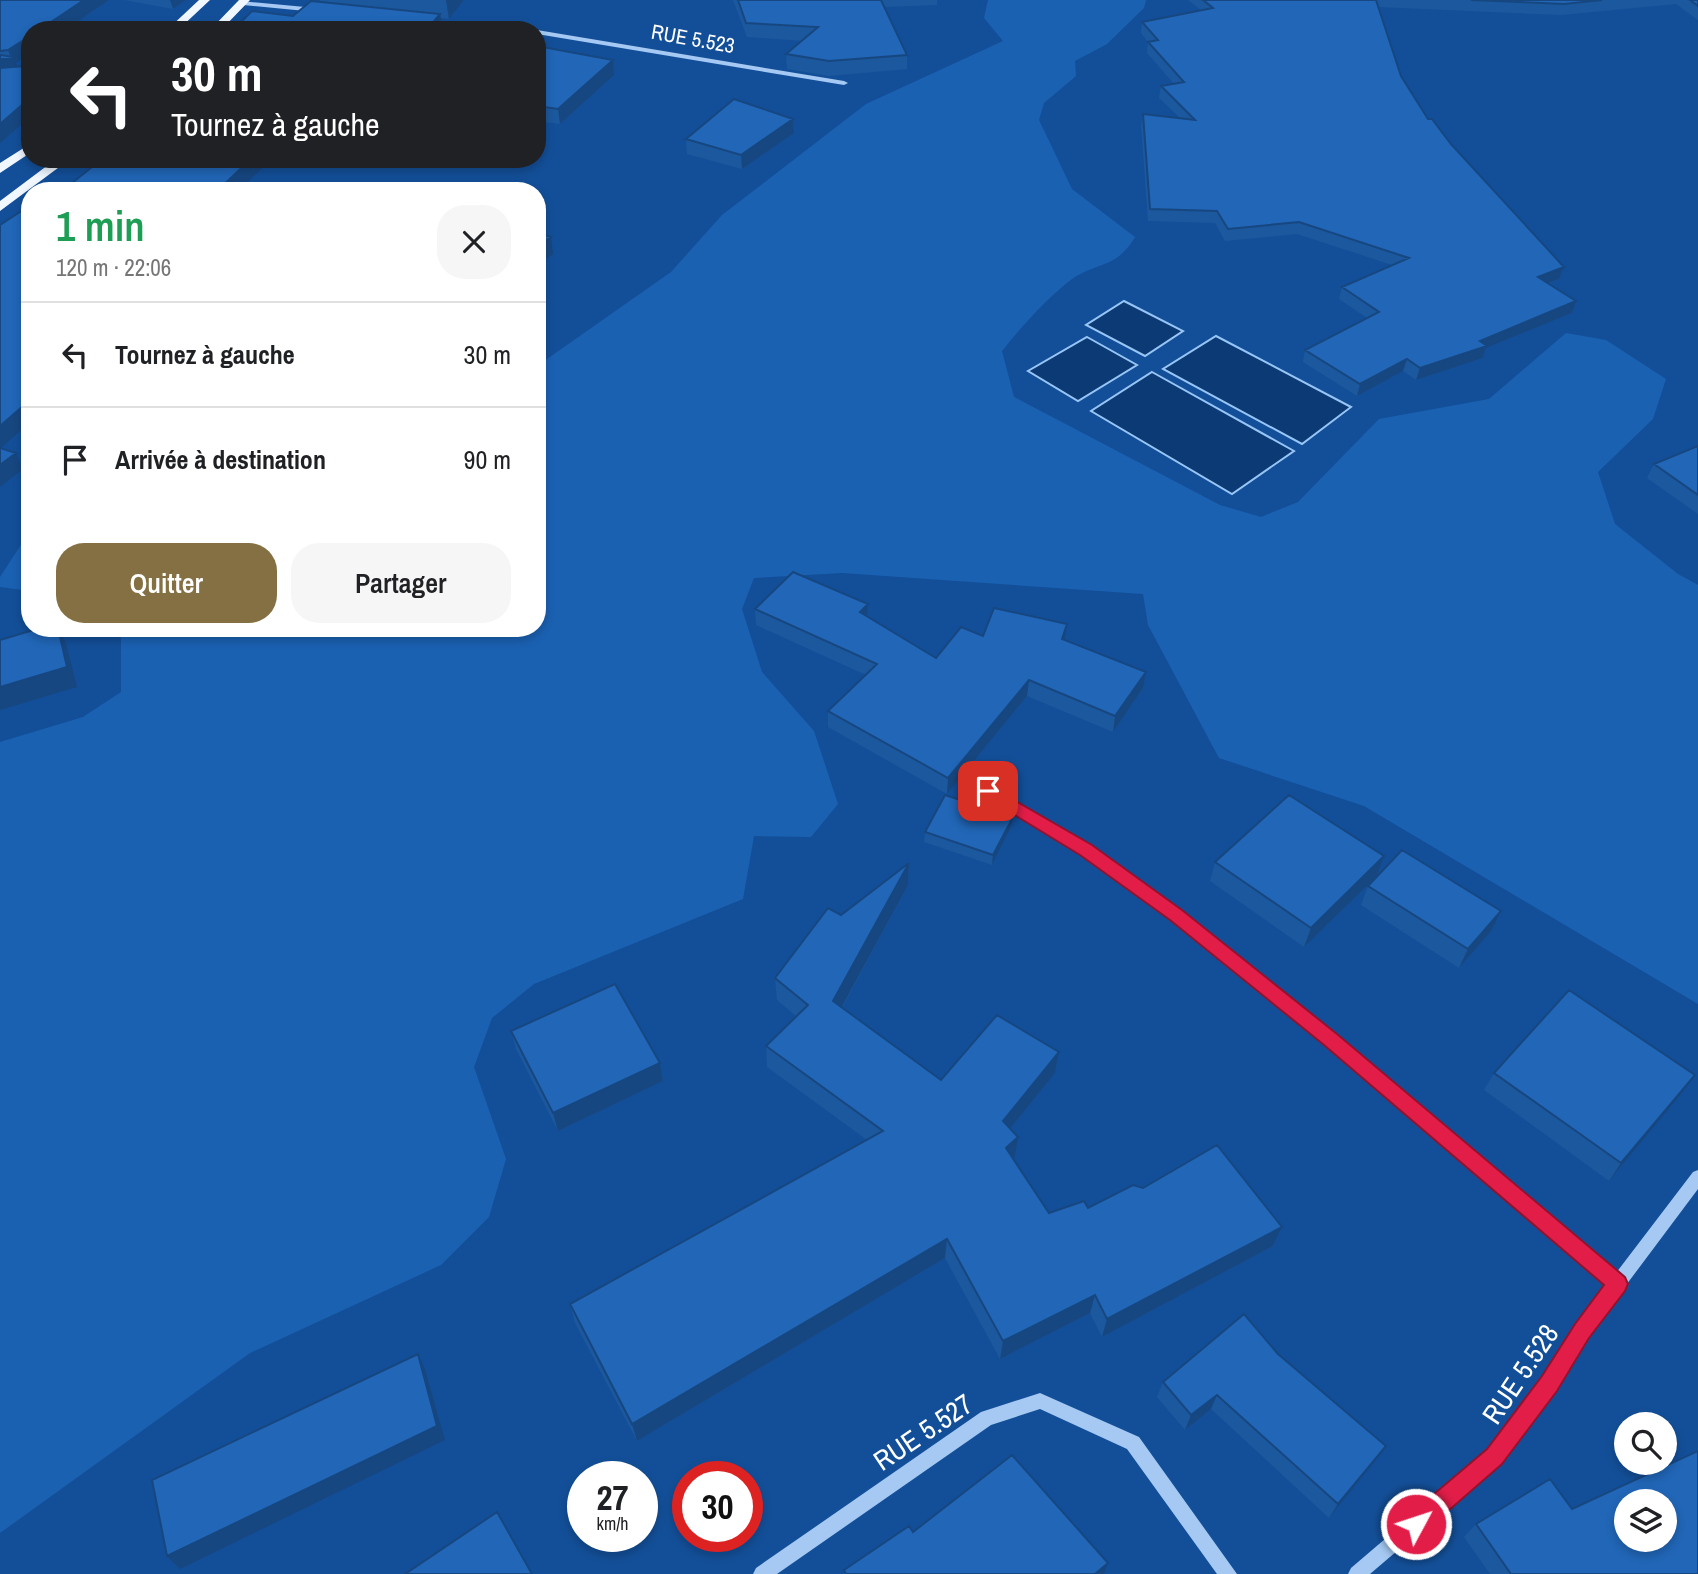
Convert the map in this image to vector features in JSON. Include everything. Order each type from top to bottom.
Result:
[{"type":"main road","points":[[182,21],[205,0]]},
{"type":"main road","points":[[224,21],[244,1]]},
{"type":"main road","points":[[0,169],[21,154]]},
{"type":"main road","points":[[33,182],[52,168]]},
{"type":"main road","points":[[0,207],[21,191]]},
{"type":"street","points":[[244,1],[323,11]]},
{"type":"street","points":[[417,20],[427,21]]},
{"type":"street","name":"RUE 5.523","points":[[546,33],[844,83]]},
{"type":"street","points":[[988,791],[1086,850],[1176,915],[1331,1039],[1618,1284]]},
{"type":"street","name":"RUE 5.528","points":[[1357,1574],[1494,1457],[1549,1384],[1582,1331],[1698,1177]]},
{"type":"street","name":"RUE 5.527","points":[[762,1574],[987,1418],[1040,1401],[1133,1443],[1228,1574]]},
{"type":"shaded area","points":[[988,0],[1146,0],[1144,8],[1107,44],[1075,61],[1076,76],[1044,103],[1039,120],[1072,189],[1135,237],[1114,260],[1082,273],[1063,286],[1002,351],[1014,397],[1220,505],[1261,517],[1298,502],[1379,419],[1489,399],[1566,333],[1606,340],[1666,379],[1653,419],[1598,472],[1615,524],[1678,574],[1698,585],[1698,1004],[1364,806],[1219,758],[1148,625],[1143,594],[842,573],[754,578],[742,609],[762,672],[814,731],[838,804],[811,837],[754,836],[743,899],[534,984],[492,1018],[474,1067],[506,1159],[489,1217],[441,1265],[250,1353],[0,1533],[0,742],[83,717],[121,692],[120,637],[546,637],[546,360],[671,272],[722,215],[866,104],[1003,41],[984,18]]},
{"type":"shaded area","points":[[1124,301],[1183,331],[1145,356],[1086,325]]},
{"type":"shaded area","points":[[1216,336],[1351,407],[1302,444],[1163,369]]},
{"type":"shaded area","points":[[1087,337],[1137,365],[1078,401],[1028,371]]},
{"type":"shaded area","points":[[1152,372],[1294,451],[1232,494],[1091,411]]},
{"type":"shaded area","points":[[21,545],[21,590],[0,587],[0,577]]},
{"type":"building","points":[[0,0],[84,0],[52,21],[21,21],[21,42],[8,50],[0,51]]},
{"type":"building","points":[[738,0],[881,0],[907,55],[829,61],[786,54],[818,27],[746,23]]},
{"type":"building","points":[[1203,0],[1376,0],[1401,76],[1428,119],[1432,119],[1451,144],[1564,267],[1538,277],[1576,301],[1480,341],[1487,346],[1420,368],[1407,359],[1360,384],[1305,350],[1379,312],[1342,287],[1409,258],[1299,222],[1228,229],[1217,211],[1150,209],[1143,114],[1195,120],[1161,86],[1184,82],[1148,42],[1158,40],[1142,22],[1213,8]]},
{"type":"building","points":[[1471,0],[1602,0],[1564,4]]},
{"type":"building","points":[[311,1],[440,14],[434,21],[242,21],[252,11],[293,16]]},
{"type":"building","points":[[546,48],[613,60],[558,109],[546,107]]},
{"type":"building","points":[[21,66],[21,106],[0,124],[0,68]]},
{"type":"building","points":[[734,99],[793,119],[741,155],[686,139]]},
{"type":"building","points":[[91,168],[241,168],[227,182],[73,182]]},
{"type":"building","points":[[21,211],[21,408],[0,426],[0,225]]},
{"type":"building","points":[[1698,446],[1698,495],[1654,464]]},
{"type":"building","points":[[0,448],[16,453],[0,465]]},
{"type":"building","points":[[793,572],[868,604],[860,612],[936,658],[961,627],[983,636],[994,608],[1067,624],[1062,639],[1146,672],[1115,716],[1029,680],[948,778],[828,711],[877,664],[755,609]]},
{"type":"building","points":[[21,634],[21,637],[60,637],[67,667],[0,687],[0,640]]},
{"type":"building","points":[[945,795],[1013,817],[993,855],[925,832]]},
{"type":"building","points":[[1289,795],[1384,856],[1311,928],[1215,862]]},
{"type":"building","points":[[1402,850],[1501,911],[1468,949],[1368,886]]},
{"type":"building","points":[[909,863],[833,1001],[941,1080],[997,1015],[1059,1052],[1003,1121],[1018,1137],[1006,1148],[1049,1213],[1084,1201],[1088,1208],[1133,1185],[1143,1188],[1217,1145],[1282,1227],[1107,1319],[1095,1295],[1003,1341],[947,1239],[632,1424],[570,1304],[883,1131],[766,1046],[808,1005],[775,978],[828,908],[841,915]]},
{"type":"building","points":[[615,984],[660,1063],[553,1113],[511,1031]]},
{"type":"building","points":[[1569,990],[1695,1075],[1621,1163],[1494,1073]]},
{"type":"building","points":[[1244,1314],[1278,1354],[1386,1446],[1338,1504],[1217,1395],[1191,1415],[1163,1382]]},
{"type":"building","points":[[418,1354],[437,1426],[167,1556],[152,1480]]},
{"type":"building","points":[[1698,1451],[1698,1574],[1511,1574],[1476,1524],[1550,1479],[1572,1509],[1614,1490],[1614,1552],[1677,1552],[1677,1489],[1615,1489],[1646,1475],[1677,1475],[1677,1461]]},
{"type":"building","points":[[1012,1455],[1108,1563],[1095,1574],[846,1574],[844,1570],[909,1526],[913,1532]]},
{"type":"building","points":[[497,1512],[532,1574],[405,1574]]},
{"type":"route","points":[[988,791],[1086,850],[1176,915],[1331,1039],[1618,1284],[1582,1331],[1549,1384],[1494,1457],[1416,1524]]}]
